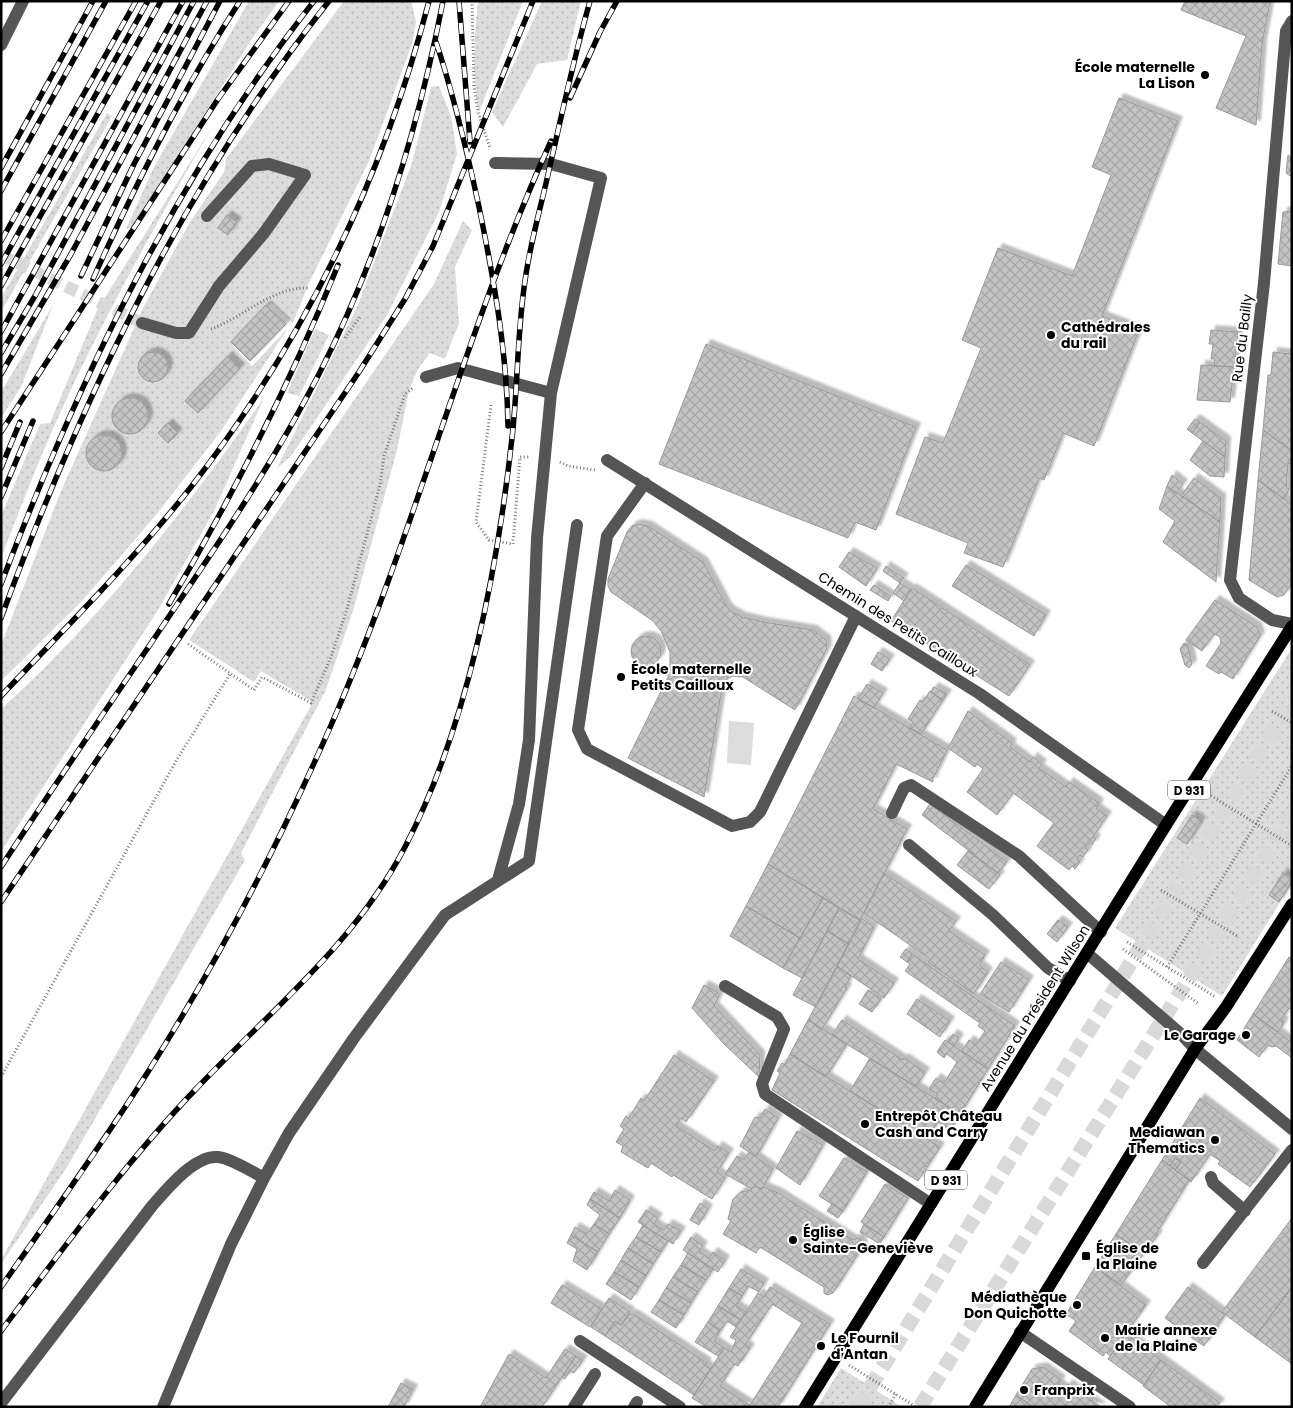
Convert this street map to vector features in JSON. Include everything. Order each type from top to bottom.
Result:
[{"type":"main road","name":"Avenue du Président Wilson","points":[[805,1407],[1292,625]]},
{"type":"main road","points":[[975,1407],[1195,1049],[1290,913]]},
{"type":"street","points":[[1,45],[23,1]]},
{"type":"street","name":"Rue du Bailly","points":[[1292,21],[1286,32],[1264,283],[1230,580],[1239,598],[1272,620],[1292,625]]},
{"type":"street","points":[[495,163],[551,164],[601,178],[550,393],[536,556],[529,740],[519,804],[498,880]]},
{"type":"street","points":[[142,323],[176,333],[189,332],[219,286],[264,233],[305,174],[269,164],[252,166],[207,216]]},
{"type":"street","points":[[426,377],[458,368],[550,393]]},
{"type":"street","name":"Chemin des Petits Cailloux","points":[[607,460],[980,694],[1166,825]]},
{"type":"street","points":[[645,483],[607,536],[578,730],[587,749],[732,826],[750,822],[760,812],[856,616]]},
{"type":"street","points":[[163,1407],[231,1244],[289,1133],[445,915],[529,861],[578,525]]},
{"type":"street","points":[[892,813],[904,788],[911,784],[1019,856],[1101,932]]},
{"type":"street","points":[[909,845],[993,915],[1048,968],[1070,981]]},
{"type":"street","points":[[1088,954],[1181,1034],[1195,1049],[1292,1129]]},
{"type":"street","points":[[725,986],[777,1017],[784,1029],[762,1084],[766,1094],[931,1204]]},
{"type":"street","points":[[1203,1263],[1292,1150]]},
{"type":"street","points":[[1,1403],[152,1206],[189,1169],[204,1160],[218,1157],[264,1178]]},
{"type":"street","points":[[1211,1176],[1213,1183],[1245,1211]]},
{"type":"street","points":[[1020,1332],[1130,1407]]},
{"type":"street","points":[[580,1342],[680,1407]]},
{"type":"street","points":[[574,1407],[595,1374]]},
{"type":"path","points":[[472,1],[471,18],[478,112],[495,163]]},
{"type":"path","points":[[189,332],[202,332],[230,322],[278,293],[308,288]]},
{"type":"path","points":[[345,338],[360,317]]},
{"type":"path","points":[[188,644],[254,690],[262,677],[311,703],[331,657],[347,609],[380,485],[384,456],[405,394],[414,387]]},
{"type":"path","points":[[491,405],[476,522],[489,540],[512,544],[520,457]]},
{"type":"path","points":[[544,455],[568,466],[595,470],[607,460]]},
{"type":"path","points":[[1,1077],[176,761],[230,674]]},
{"type":"path","points":[[1272,711],[1292,723]]},
{"type":"path","points":[[1167,967],[1292,766]]},
{"type":"path","points":[[1192,784],[1292,846]]},
{"type":"path","points":[[1161,890],[1238,937]]},
{"type":"path","points":[[1127,942],[1206,991]]},
{"type":"path","points":[[1122,949],[1199,1004]]},
{"type":"path","points":[[836,1357],[916,1407]]},
{"type":"path","points":[[888,1407],[896,1394]]},
{"type":"shaded area","points":[[249,1],[279,1],[250,42],[134,226],[126,229],[154,167]]},
{"type":"shaded area","points":[[344,1],[411,1],[416,22],[412,44],[369,161],[308,285],[293,323],[271,303],[233,346],[252,366],[288,328],[221,431],[156,515],[82,601],[1,681],[1,645],[61,491],[144,306],[190,222],[224,172],[226,159]]},
{"type":"shaded area","points":[[478,1],[523,1],[479,112],[474,57]]},
{"type":"shaded area","points":[[542,1],[581,1],[567,60],[537,64],[503,127],[492,112]]},
{"type":"shaded area","points":[[439,86],[451,116],[457,154],[439,212],[387,315],[291,456],[277,468],[357,307],[412,163],[431,87]]},
{"type":"shaded area","points":[[107,113],[112,116],[1,312],[1,298]]},
{"type":"shaded area","points":[[213,126],[145,246],[81,368],[43,452],[1,558],[1,516],[40,424],[50,423],[97,310]]},
{"type":"shaded area","points":[[463,221],[472,230],[455,267],[459,323],[445,359],[430,353],[418,369],[409,390],[397,450],[353,611],[325,692],[241,853],[245,860],[67,1167],[1,1264],[1,1260],[313,702],[261,671],[254,682],[189,640],[434,284]]},
{"type":"shaded area","points":[[53,305],[21,387],[1,418],[1,392]]},
{"type":"shaded area","points":[[315,329],[329,335],[299,396],[287,393]]},
{"type":"shaded area","points":[[264,398],[214,511],[158,610],[1,852],[1,709],[74,638],[141,561],[204,481]]},
{"type":"shaded area","points":[[1290,651],[1292,653],[1292,883],[1222,996],[1115,928]]},
{"type":"shaded area","points":[[729,721],[754,723],[751,765],[727,763]]},
{"type":"shaded area","points":[[841,1368],[902,1407],[817,1407]]},
{"type":"building","points":[[1185,1],[1270,1],[1262,44],[1256,125],[1216,108],[1246,36],[1181,10]]},
{"type":"building","name":"Cathédrales du rail","points":[[1119,98],[1178,121],[1102,316],[1139,330],[1094,446],[1063,433],[1044,480],[1039,478],[1003,567],[964,553],[968,543],[896,514],[925,437],[943,443],[981,348],[962,340],[998,248],[1072,276],[1111,175],[1092,167]]},
{"type":"building","points":[[1288,155],[1292,158],[1292,177],[1286,173]]},
{"type":"building","points":[[1292,211],[1292,266],[1278,264],[1283,212]]},
{"type":"building","points":[[227,215],[237,222],[228,235],[218,228]]},
{"type":"building","points":[[266,305],[286,324],[250,361],[231,342]]},
{"type":"building","points":[[1211,330],[1238,332],[1234,367],[1214,366],[1215,359],[1211,359],[1213,344],[1209,344]]},
{"type":"building","points":[[706,344],[916,427],[876,530],[855,522],[848,538],[659,464]]},
{"type":"building","points":[[153,352],[164,356],[168,367],[164,378],[153,382],[142,378],[138,367],[142,356]]},
{"type":"building","points":[[1273,352],[1292,354],[1292,451],[1263,430],[1268,375],[1271,375]]},
{"type":"building","points":[[228,356],[240,368],[198,413],[185,401]]},
{"type":"building","points":[[1201,365],[1234,367],[1230,402],[1197,400]]},
{"type":"building","points":[[130,398],[137,399],[143,403],[147,409],[147,423],[143,429],[137,433],[130,434],[123,433],[117,429],[113,423],[112,416],[113,409],[117,403],[123,399]]},
{"type":"building","points":[[1195,419],[1200,422],[1192,433],[1187,429]]},
{"type":"building","points":[[1200,422],[1226,441],[1225,457],[1192,433]]},
{"type":"building","points":[[168,423],[178,433],[168,443],[158,433]]},
{"type":"building","points":[[1263,430],[1292,451],[1292,464],[1288,463],[1286,487],[1289,489],[1284,499],[1258,480]]},
{"type":"building","points":[[104,435],[111,436],[117,440],[121,446],[121,460],[117,466],[111,470],[104,471],[97,470],[91,466],[87,460],[86,453],[87,446],[91,440],[97,436]]},
{"type":"building","points":[[1203,441],[1225,457],[1224,477],[1210,476],[1190,460]]},
{"type":"building","points":[[1172,475],[1183,484],[1176,493],[1167,486]]},
{"type":"building","points":[[1194,478],[1221,498],[1220,522],[1181,496]]},
{"type":"building","points":[[1258,480],[1292,505],[1292,583],[1284,595],[1277,597],[1249,580]]},
{"type":"building","points":[[1167,486],[1220,522],[1216,582],[1163,542],[1175,521],[1159,509]]},
{"type":"building","points":[[638,524],[648,526],[703,562],[731,611],[742,617],[813,630],[826,640],[827,649],[795,710],[743,677],[732,676],[723,682],[704,797],[628,758],[668,677],[670,666],[670,652],[661,631],[653,621],[611,592],[608,586],[608,579],[627,532],[632,526]]},
{"type":"building","points":[[849,552],[877,568],[866,586],[839,567]]},
{"type":"building","points":[[966,565],[1046,615],[1034,636],[952,586]]},
{"type":"building","points":[[886,566],[904,578],[900,583],[883,571]]},
{"type":"building","points":[[900,583],[911,590],[904,601],[893,593]]},
{"type":"building","points":[[874,585],[891,596],[888,601],[870,590]]},
{"type":"building","points":[[912,588],[1030,665],[1009,696],[891,621]]},
{"type":"building","points":[[1215,600],[1257,627],[1260,636],[1233,679],[1221,672],[1219,674],[1206,666],[1221,643],[1220,637],[1214,634],[1202,651],[1186,640]]},
{"type":"building","points":[[646,636],[657,640],[661,651],[657,662],[646,666],[635,662],[631,651],[635,640]]},
{"type":"building","points":[[1184,643],[1188,646],[1192,664],[1189,668],[1185,665],[1180,649]]},
{"type":"building","points":[[878,652],[890,659],[882,671],[871,664]]},
{"type":"building","points":[[867,684],[883,693],[874,708],[858,699]]},
{"type":"building","points":[[934,687],[947,694],[943,700],[931,692]]},
{"type":"building","points":[[930,691],[943,700],[921,734],[910,728],[913,722],[908,719],[920,700],[923,702]]},
{"type":"building","points":[[854,696],[947,750],[933,782],[896,764],[873,809],[907,829],[860,920],[768,864]]},
{"type":"building","points":[[968,711],[1012,743],[1010,747],[1030,762],[1033,757],[1042,764],[1039,768],[1066,787],[1069,782],[1099,803],[1096,808],[1107,816],[1093,837],[1096,839],[1092,845],[1089,843],[1085,848],[1088,850],[1083,857],[1080,855],[1077,859],[1080,862],[1075,869],[1072,866],[1069,870],[1037,846],[1054,823],[1013,793],[997,815],[967,792],[983,769],[977,764],[975,767],[948,748]]},
{"type":"building","points":[[930,804],[1007,862],[998,873],[922,815]]},
{"type":"building","points":[[1192,815],[1201,821],[1187,844],[1177,838]]},
{"type":"building","points":[[968,851],[1000,875],[989,889],[957,865]]},
{"type":"building","points":[[768,864],[823,898],[800,938],[746,906]]},
{"type":"building","points":[[884,873],[956,921],[949,931],[985,955],[979,965],[988,972],[974,994],[928,962],[930,959],[864,913]]},
{"type":"building","points":[[1283,873],[1292,878],[1292,881],[1279,902],[1269,895]]},
{"type":"building","points":[[823,898],[839,908],[802,978],[783,968]]},
{"type":"building","points":[[746,906],[800,938],[783,968],[730,936]]},
{"type":"building","points":[[839,908],[861,921],[849,944],[827,931]]},
{"type":"building","points":[[861,918],[874,927],[858,959],[894,983],[884,998],[837,966]]},
{"type":"building","points":[[1058,920],[1068,927],[1057,942],[1047,934]]},
{"type":"building","points":[[827,931],[849,944],[816,1007],[793,995]]},
{"type":"building","points":[[906,949],[912,954],[907,962],[900,957]]},
{"type":"building","points":[[912,954],[1015,1026],[988,1069],[962,1051],[969,1040],[976,1045],[985,1031],[978,1026],[980,1023],[905,971],[910,964],[907,962]]},
{"type":"building","points":[[1289,957],[1292,959],[1292,1009],[1289,1008],[1281,1020],[1284,1022],[1278,1032],[1253,1014]]},
{"type":"building","points":[[1001,962],[1029,980],[1009,1012],[980,994]]},
{"type":"building","points":[[837,966],[851,976],[845,987],[847,988],[822,1029],[808,1020]]},
{"type":"building","points":[[704,985],[717,992],[719,996],[714,1006],[760,1055],[759,1077],[724,1044],[692,1008]]},
{"type":"building","points":[[868,990],[881,999],[872,1012],[859,1004]]},
{"type":"building","points":[[917,999],[950,1021],[940,1037],[907,1014]]},
{"type":"building","points":[[1253,1014],[1292,1043],[1292,1058],[1276,1046],[1268,1045],[1259,1057],[1237,1040]]},
{"type":"building","points":[[808,1020],[847,1044],[826,1077],[790,1054]]},
{"type":"building","points":[[842,1020],[903,1060],[904,1058],[925,1072],[916,1087],[832,1035]]},
{"type":"building","points":[[953,1034],[959,1038],[954,1046],[948,1042]]},
{"type":"building","points":[[945,1040],[988,1069],[960,1114],[935,1098],[938,1094],[929,1089],[936,1078],[944,1083],[957,1062],[947,1054],[944,1058],[937,1052]]},
{"type":"building","name":"Entrepôt Château Cash and Carry","points":[[790,1054],[940,1147],[918,1181],[772,1090],[780,1073],[777,1071],[782,1063],[785,1065]]},
{"type":"building","points":[[674,1055],[714,1081],[686,1122],[681,1118],[676,1126],[715,1151],[718,1146],[729,1153],[717,1172],[725,1178],[712,1199],[651,1163],[648,1168],[621,1152],[623,1146],[616,1142],[624,1129],[620,1126],[626,1116],[628,1119],[641,1098],[644,1101]]},
{"type":"building","points":[[870,1058],[960,1114],[950,1130],[938,1122],[927,1139],[850,1091]]},
{"type":"building","name":"Mediawan Thematics","points":[[1200,1098],[1275,1154],[1250,1187],[1218,1164],[1220,1161],[1210,1154],[1191,1182],[1175,1170],[1181,1162],[1175,1158],[1170,1166],[1162,1160]]},
{"type":"building","points":[[765,1109],[778,1118],[756,1157],[740,1146],[755,1117],[760,1118]]},
{"type":"building","points":[[797,1131],[823,1145],[800,1185],[776,1168]]},
{"type":"building","points":[[749,1152],[773,1169],[762,1189],[755,1186],[752,1189],[725,1174],[737,1156],[744,1160]]},
{"type":"building","points":[[844,1158],[867,1172],[843,1211],[819,1196]]},
{"type":"building","points":[[1175,1158],[1181,1162],[1175,1170],[1170,1166]]},
{"type":"building","points":[[1162,1160],[1189,1180],[1156,1234],[1158,1235],[1143,1254],[1116,1234]]},
{"type":"building","points":[[885,1184],[908,1198],[884,1237],[861,1222]]},
{"type":"building","name":"Église Sainte-Geneviève","points":[[755,1186],[762,1189],[764,1187],[778,1193],[853,1240],[858,1238],[861,1240],[863,1246],[833,1293],[827,1295],[824,1293],[824,1287],[760,1247],[756,1253],[723,1234],[731,1221],[728,1219],[733,1199],[741,1192],[751,1190]]},
{"type":"building","points":[[615,1190],[630,1200],[620,1218],[590,1199],[594,1192],[609,1201]]},
{"type":"building","points":[[590,1199],[620,1218],[609,1234],[594,1224],[600,1215],[587,1205]]},
{"type":"building","points":[[700,1203],[708,1209],[699,1225],[690,1220]]},
{"type":"building","points":[[832,1204],[843,1211],[838,1218],[827,1211]]},
{"type":"building","points":[[646,1210],[658,1218],[654,1224],[664,1230],[668,1224],[681,1231],[673,1244],[638,1222]]},
{"type":"building","points":[[1292,1218],[1292,1287],[1255,1337],[1222,1312]]},
{"type":"building","points":[[594,1224],[609,1234],[598,1252],[571,1235],[575,1227],[587,1234]]},
{"type":"building","points":[[864,1224],[884,1237],[880,1244],[860,1232]]},
{"type":"building","points":[[643,1225],[668,1241],[661,1252],[636,1237]]},
{"type":"building","points":[[1116,1234],[1143,1254],[1121,1285],[1095,1267]]},
{"type":"building","points":[[571,1235],[598,1252],[587,1270],[573,1261],[577,1249],[567,1243]]},
{"type":"building","points":[[636,1237],[661,1252],[653,1264],[628,1248]]},
{"type":"building","points":[[691,1237],[703,1246],[699,1252],[709,1258],[713,1252],[725,1260],[718,1272],[683,1250]]},
{"type":"building","points":[[628,1248],[653,1264],[646,1276],[621,1260]]},
{"type":"building","points":[[688,1253],[713,1269],[706,1280],[681,1265]]},
{"type":"building","points":[[621,1260],[646,1276],[639,1287],[614,1272]]},
{"type":"building","points":[[681,1265],[706,1280],[698,1292],[673,1277]]},
{"type":"building","points":[[1095,1267],[1146,1305],[1110,1356],[1106,1352],[1103,1356],[1069,1331],[1076,1321],[1066,1314]]},
{"type":"building","points":[[741,1269],[764,1283],[759,1292],[748,1286],[742,1296],[729,1288]]},
{"type":"building","points":[[614,1272],[639,1287],[631,1300],[606,1284]]},
{"type":"building","points":[[673,1277],[698,1292],[691,1303],[666,1288]]},
{"type":"building","points":[[562,1285],[602,1309],[590,1327],[551,1303]]},
{"type":"building","points":[[770,1287],[830,1324],[778,1407],[707,1407],[692,1398],[724,1348],[731,1352],[736,1340],[730,1337],[758,1293],[764,1297]],"holes":[[[772,1304],[802,1323],[750,1405],[720,1386],[734,1364],[738,1366],[750,1348],[745,1345]]]},
{"type":"building","points":[[1188,1287],[1225,1315],[1204,1346],[1186,1334],[1189,1330],[1186,1327],[1183,1331],[1165,1318]]},
{"type":"building","points":[[1292,1287],[1292,1364],[1255,1337]]},
{"type":"building","points":[[666,1288],[691,1303],[684,1315],[659,1300]]},
{"type":"building","points":[[729,1288],[742,1296],[736,1306],[746,1312],[741,1320],[718,1306]]},
{"type":"building","points":[[609,1298],[630,1312],[621,1325],[615,1321],[605,1336],[591,1327]]},
{"type":"building","points":[[659,1300],[684,1315],[676,1328],[651,1312]]},
{"type":"building","points":[[718,1306],[741,1320],[736,1327],[727,1321],[720,1331],[708,1322]]},
{"type":"building","points":[[630,1314],[633,1314],[707,1363],[705,1365],[711,1369],[694,1395],[605,1336],[615,1321],[621,1325]]},
{"type":"building","points":[[708,1322],[720,1331],[714,1341],[724,1348],[718,1356],[695,1342]]},
{"type":"building","points":[[1126,1334],[1161,1360],[1144,1385],[1108,1359]]},
{"type":"building","points":[[565,1349],[576,1356],[542,1407],[480,1407],[509,1354],[546,1378]]},
{"type":"building","points":[[576,1356],[583,1360],[574,1373],[570,1371],[565,1379],[562,1377]]},
{"type":"building","points":[[1161,1360],[1220,1403],[1217,1407],[1171,1407],[1143,1386]]},
{"type":"building","points":[[1043,1367],[1061,1380],[1058,1384],[1065,1389],[1068,1384],[1101,1407],[1033,1407],[1016,1395],[1032,1369]]},
{"type":"building","points":[[401,1383],[413,1389],[404,1407],[388,1407]]},
{"type":"building","points":[[1016,1395],[1033,1407],[1009,1407]]},
{"type":"tunnel","points":[[1,255],[142,323]]},
{"type":"tunnel","points":[[858,1407],[1292,700]]},
{"type":"tunnel","points":[[920,1407],[1292,814]]},
{"type":"railway","points":[[1,168],[93,1]]},
{"type":"railway","points":[[1,191],[106,1]]},
{"type":"railway","points":[[1,241],[136,1]]},
{"type":"railway","points":[[1,264],[148,1]]},
{"type":"railway","points":[[1,286],[161,1]]},
{"type":"railway","points":[[1,332],[183,1]]},
{"type":"railway","points":[[1,353],[35,296],[194,1]]},
{"type":"railway","points":[[1,374],[71,254],[207,1]]},
{"type":"railway","points":[[81,276],[134,164],[220,1]]},
{"type":"railway","points":[[93,279],[161,137],[199,68],[240,1]]},
{"type":"railway","points":[[1,432],[218,99],[289,1]]},
{"type":"railway","points":[[1,584],[31,506],[64,430],[135,280],[175,208],[218,137],[264,68],[314,1]]},
{"type":"railway","points":[[1,618],[32,536],[66,455],[102,375],[141,296],[182,220],[228,145],[276,72],[329,1]]},
{"type":"railway","points":[[1,696],[99,593],[169,514],[231,432],[269,375],[303,317],[335,256],[363,195],[410,67],[429,1]]},
{"type":"railway","points":[[1,867],[236,515],[288,432],[319,374],[341,330],[360,284],[394,192],[422,97],[443,1]]},
{"type":"railway","points":[[459,1],[470,142]]},
{"type":"railway","points":[[1,902],[359,372],[405,299],[433,246],[533,1]]},
{"type":"railway","points":[[1,1331],[143,1147],[195,1090],[310,975],[362,914],[386,880],[406,845],[428,798],[447,749],[463,699],[477,647],[488,594],[506,489],[512,438],[520,320],[527,267],[568,86],[590,1]]},
{"type":"railway","points":[[570,98],[600,32],[617,1]]},
{"type":"railway","points":[[436,42],[465,144],[490,262],[502,343],[508,426]]},
{"type":"railway","points":[[1,1287],[111,1129],[172,1033],[246,902],[291,813],[362,651],[492,285],[520,212],[551,141]]},
{"type":"railway","points":[[169,604],[216,522],[260,438],[301,352],[338,265]]},
{"type":"railway","points":[[1,497],[33,421]]},
{"type":"railway","points":[[1,468],[20,422]]},
{"type":"place","name":"École maternelle La Lison","points":[[1205,75]]},
{"type":"place","name":"Cathédrales du rail","points":[[1051,335]]},
{"type":"place","name":"École maternelle Petits Cailloux","points":[[621,677]]},
{"type":"place","name":"Le Garage","points":[[1246,1035]]},
{"type":"place","name":"Entrepôt Château Cash and Carry","points":[[865,1124]]},
{"type":"place","name":"Mediawan Thematics","points":[[1215,1140]]},
{"type":"place","name":"Église Sainte-Geneviève","points":[[793,1240]]},
{"type":"place","name":"Église de la Plaine","points":[[1086,1256]]},
{"type":"place","name":"Médiathèque Don Quichotte","points":[[1077,1305]]},
{"type":"place","name":"Mairie annexe de la Plaine","points":[[1105,1338]]},
{"type":"place","name":"Le Fournil d'Antan","points":[[821,1346]]},
{"type":"place","name":"Franprix","points":[[1024,1390]]}]
